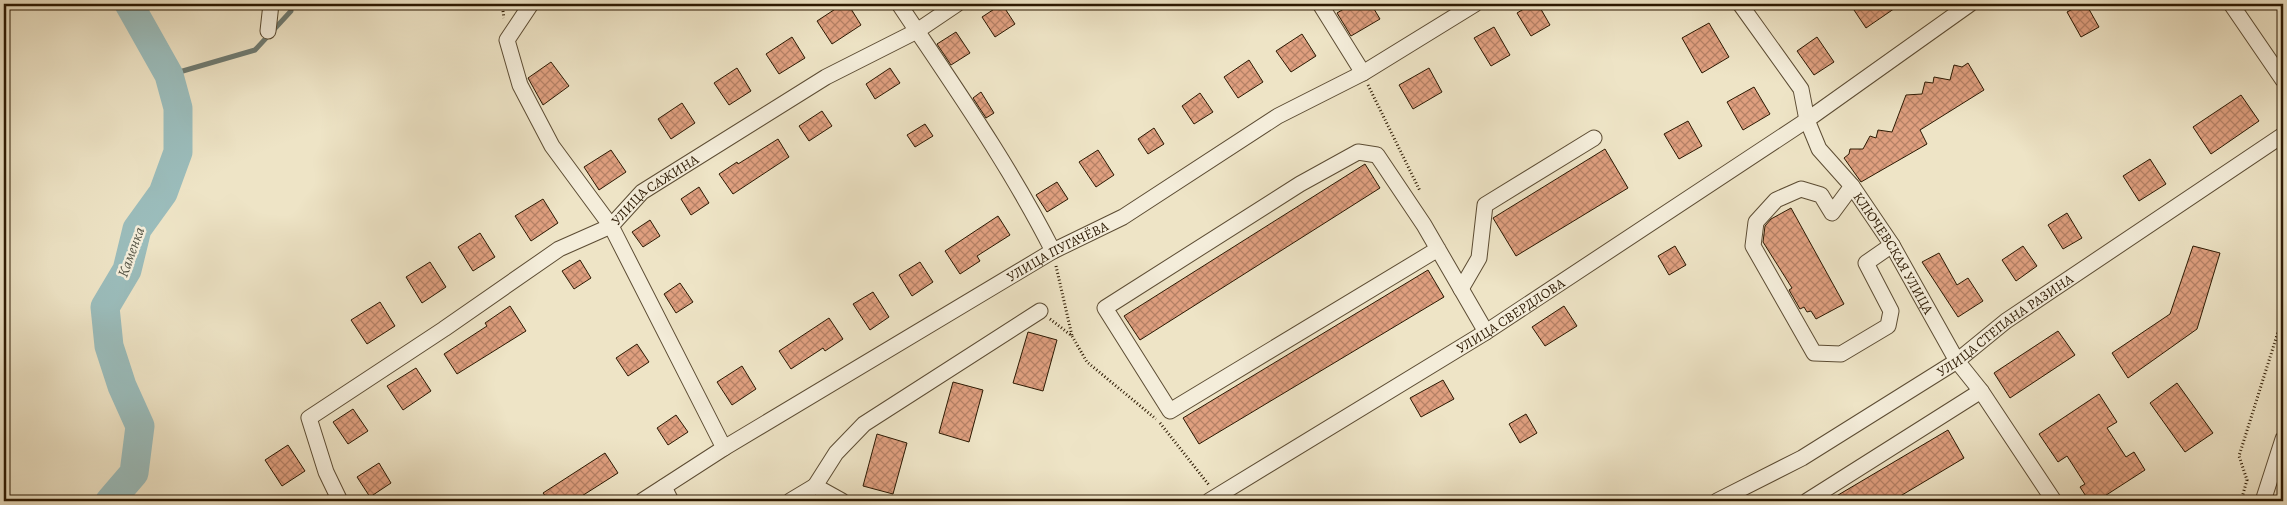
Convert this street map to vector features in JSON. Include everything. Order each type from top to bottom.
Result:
[{"type":"street","points":[[268,32],[271,4]]},
{"type":"street","points":[[531,4],[506,40],[520,85],[552,146],[611,226],[724,448]]},
{"type":"street","points":[[899,4],[972,112],[1024,195],[1053,251]]},
{"type":"street","name":"УЛИЦА САЖИНА","points":[[340,501],[326,472],[309,418],[444,330],[559,249],[611,226],[642,192],[826,77],[917,32],[958,4]]},
{"type":"street","points":[[1320,4],[1362,73]]},
{"type":"street","name":"УЛИЦА ПУГАЧЁВА","points":[[642,501],[724,448],[1053,251],[1124,218],[1278,116],[1362,73],[1475,4]]},
{"type":"street","name":"КЛЮЧЕВСКАЯ УЛИЦА","points":[[1740,4],[1801,89],[1807,120],[1818,149],[1852,186],[1892,245],[1957,361],[1981,391],[2054,501]]},
{"type":"street","name":"УЛИЦА СВЕРДЛОВА","points":[[1215,499],[1486,332],[1807,120],[1970,4]]},
{"type":"street","points":[[2231,4],[2283,80]]},
{"type":"street","name":"УЛИЦА СТЕПАНА РАЗИНА","points":[[1717,501],[1802,458],[1957,361],[2006,321],[2283,135]]},
{"type":"street","points":[[1461,289],[1479,258],[1485,205],[1594,138]]},
{"type":"street","points":[[1438,249],[1170,411],[1105,308],[1300,184],[1358,152],[1378,155],[1424,225],[1438,249],[1486,332]]},
{"type":"street","points":[[1852,186],[1832,213],[1821,195],[1801,189],[1776,200],[1756,222],[1753,246],[1814,353],[1841,354],[1888,326],[1891,311],[1866,264],[1892,245]]},
{"type":"street","points":[[790,501],[815,486],[836,453],[864,424],[1040,311]]},
{"type":"street","points":[[1807,501],[1981,391]]},
{"type":"street","points":[[2263,501],[2283,439]]},
{"type":"street","points":[[815,486],[842,501]]},
{"type":"street","points":[[664,487],[671,501]]},
{"type":"path","points":[[1362,73],[1420,188],[1421,197]]},
{"type":"path","points":[[1053,251],[1072,336],[1087,362],[1158,421],[1215,499]]},
{"type":"path","points":[[1040,311],[1072,336]]},
{"type":"path","points":[[2241,501],[2247,480],[2239,456],[2283,316]]},
{"type":"building","points":[[843,4],[848,4],[861,25],[832,44],[817,21]]},
{"type":"building","points":[[1002,4],[1015,24],[995,37],[982,17]]},
{"type":"building","points":[[1352,4],[1371,4],[1380,19],[1351,36],[1337,13]]},
{"type":"building","points":[[1532,4],[1538,4],[1550,25],[1531,36],[1517,13]]},
{"type":"building","points":[[1863,4],[1901,4],[1866,28],[1854,10]]},
{"type":"building","points":[[2082,4],[2086,4],[2099,27],[2081,37],[2067,12]]},
{"type":"building","points":[[1709,23],[1729,57],[1702,73],[1682,38]]},
{"type":"building","points":[[1494,27],[1510,55],[1491,66],[1474,38]]},
{"type":"building","points":[[956,32],[970,53],[951,65],[937,44]]},
{"type":"building","points":[[1302,34],[1316,56],[1291,72],[1276,51]]},
{"type":"building","points":[[792,37],[805,58],[779,74],[766,54]]},
{"type":"building","points":[[1817,37],[1834,62],[1814,75],[1797,51]]},
{"type":"building","points":[[1249,60],[1263,82],[1238,98],[1224,77]]},
{"type":"building","points":[[551,62],[569,86],[543,105],[528,78]]},
{"type":"building","points":[[1968,63],[1984,90],[1920,130],[1927,144],[1861,182],[1844,158],[1849,154],[1850,149],[1863,149],[1870,136],[1876,138],[1878,130],[1892,132],[1906,95],[1922,94],[1925,82],[1933,83],[1934,77],[1950,80],[1954,65],[1962,67]]},
{"type":"building","points":[[737,68],[751,91],[729,105],[714,83]]},
{"type":"building","points":[[890,68],[900,83],[875,99],[866,84]]},
{"type":"building","points":[[1429,68],[1442,92],[1413,109],[1399,85]]},
{"type":"building","points":[[1754,87],[1770,114],[1743,130],[1727,102]]},
{"type":"building","points":[[981,92],[994,113],[986,118],[973,98]]},
{"type":"building","points":[[1200,93],[1213,112],[1194,124],[1182,106]]},
{"type":"building","points":[[2241,95],[2259,121],[2211,154],[2193,127]]},
{"type":"building","points":[[682,103],[695,123],[671,139],[658,119]]},
{"type":"building","points":[[822,111],[832,126],[809,141],[799,126]]},
{"type":"building","points":[[1688,121],[1702,146],[1679,159],[1664,134]]},
{"type":"building","points":[[925,124],[933,136],[915,147],[907,135]]},
{"type":"building","points":[[1154,128],[1164,144],[1148,154],[1138,139]]},
{"type":"building","points":[[778,139],[789,157],[733,194],[719,174]]},
{"type":"building","points":[[1605,149],[1628,188],[1516,256],[1493,218]]},
{"type":"building","points":[[611,150],[626,172],[599,190],[584,167]]},
{"type":"building","points":[[1098,150],[1114,175],[1096,187],[1079,162]]},
{"type":"building","points":[[2150,159],[2166,184],[2139,201],[2123,176]]},
{"type":"building","points":[[1365,164],[1380,188],[1140,340],[1124,316]]},
{"type":"building","points":[[1057,182],[1068,199],[1047,212],[1036,195]]},
{"type":"building","points":[[699,187],[709,203],[691,215],[681,199]]},
{"type":"building","points":[[543,199],[558,223],[531,241],[515,216]]},
{"type":"building","points":[[1791,208],[1844,304],[1816,319],[1811,311],[1807,312],[1804,307],[1800,309],[1789,290],[1792,288],[1763,242],[1765,226],[1771,219]]},
{"type":"building","points":[[2067,213],[2082,238],[2063,249],[2048,225]]},
{"type":"building","points":[[998,216],[1010,235],[977,256],[980,261],[960,274],[945,251]]},
{"type":"building","points":[[650,220],[660,236],[643,247],[632,232]]},
{"type":"building","points":[[480,233],[495,257],[473,271],[458,247]]},
{"type":"building","points":[[1675,246],[1686,265],[1669,275],[1658,256]]},
{"type":"building","points":[[2023,246],[2037,266],[2016,281],[2002,260]]},
{"type":"building","points":[[2193,246],[2220,253],[2197,329],[2128,378],[2112,353],[2170,314]]},
{"type":"building","points":[[1939,253],[1957,285],[1968,278],[1983,301],[1958,317],[1922,262]]},
{"type":"building","points":[[580,260],[591,278],[574,289],[562,271]]},
{"type":"building","points":[[430,262],[446,287],[422,303],[406,277]]},
{"type":"building","points":[[920,262],[933,282],[912,296],[899,275]]},
{"type":"building","points":[[1428,270],[1444,297],[1199,444],[1183,418]]},
{"type":"building","points":[[680,283],[693,302],[676,313],[664,294]]},
{"type":"building","points":[[873,292],[889,317],[870,330],[853,304]]},
{"type":"building","points":[[380,302],[395,326],[367,344],[351,320]]},
{"type":"building","points":[[510,306],[526,331],[457,374],[444,354],[487,326],[485,323]]},
{"type":"building","points":[[1564,306],[1577,326],[1545,346],[1532,327]]},
{"type":"building","points":[[829,318],[843,339],[825,351],[823,348],[791,369],[779,351]]},
{"type":"building","points":[[2058,331],[2075,355],[2010,398],[1994,373]]},
{"type":"building","points":[[1028,332],[1057,340],[1043,391],[1013,383]]},
{"type":"building","points":[[637,344],[649,362],[628,376],[616,358]]},
{"type":"building","points":[[742,366],[756,389],[732,405],[717,382]]},
{"type":"building","points":[[416,368],[431,391],[403,410],[387,386]]},
{"type":"building","points":[[1443,380],[1454,399],[1421,417],[1410,398]]},
{"type":"building","points":[[953,382],[983,390],[969,442],[939,433]]},
{"type":"building","points":[[2177,383],[2213,433],[2185,452],[2150,403]]},
{"type":"building","points":[[2099,394],[2117,422],[2107,428],[2126,457],[2134,452],[2145,470],[2097,501],[2089,501],[2080,487],[2085,484],[2067,456],[2058,462],[2039,434]]},
{"type":"building","points":[[353,409],[368,431],[348,444],[333,422]]},
{"type":"building","points":[[1526,414],[1537,433],[1520,443],[1509,424]]},
{"type":"building","points":[[676,415],[688,432],[668,445],[657,428]]},
{"type":"building","points":[[1948,430],[1964,458],[1892,501],[1828,501]]},
{"type":"building","points":[[877,434],[907,443],[893,494],[863,486]]},
{"type":"building","points":[[288,445],[305,471],[282,486],[265,460]]},
{"type":"building","points":[[605,453],[618,473],[574,501],[549,501],[543,493]]},
{"type":"building","points":[[379,463],[391,483],[370,497],[357,477]]},
{"type":"waterway","name":"Каменка","points":[[110,501],[134,473],[140,426],[122,386],[109,346],[105,307],[127,270],[137,229],[163,193],[178,152],[178,108],[169,75],[129,4]]},
{"type":"waterway","points":[[169,75],[255,50],[291,11],[291,4]]}]
